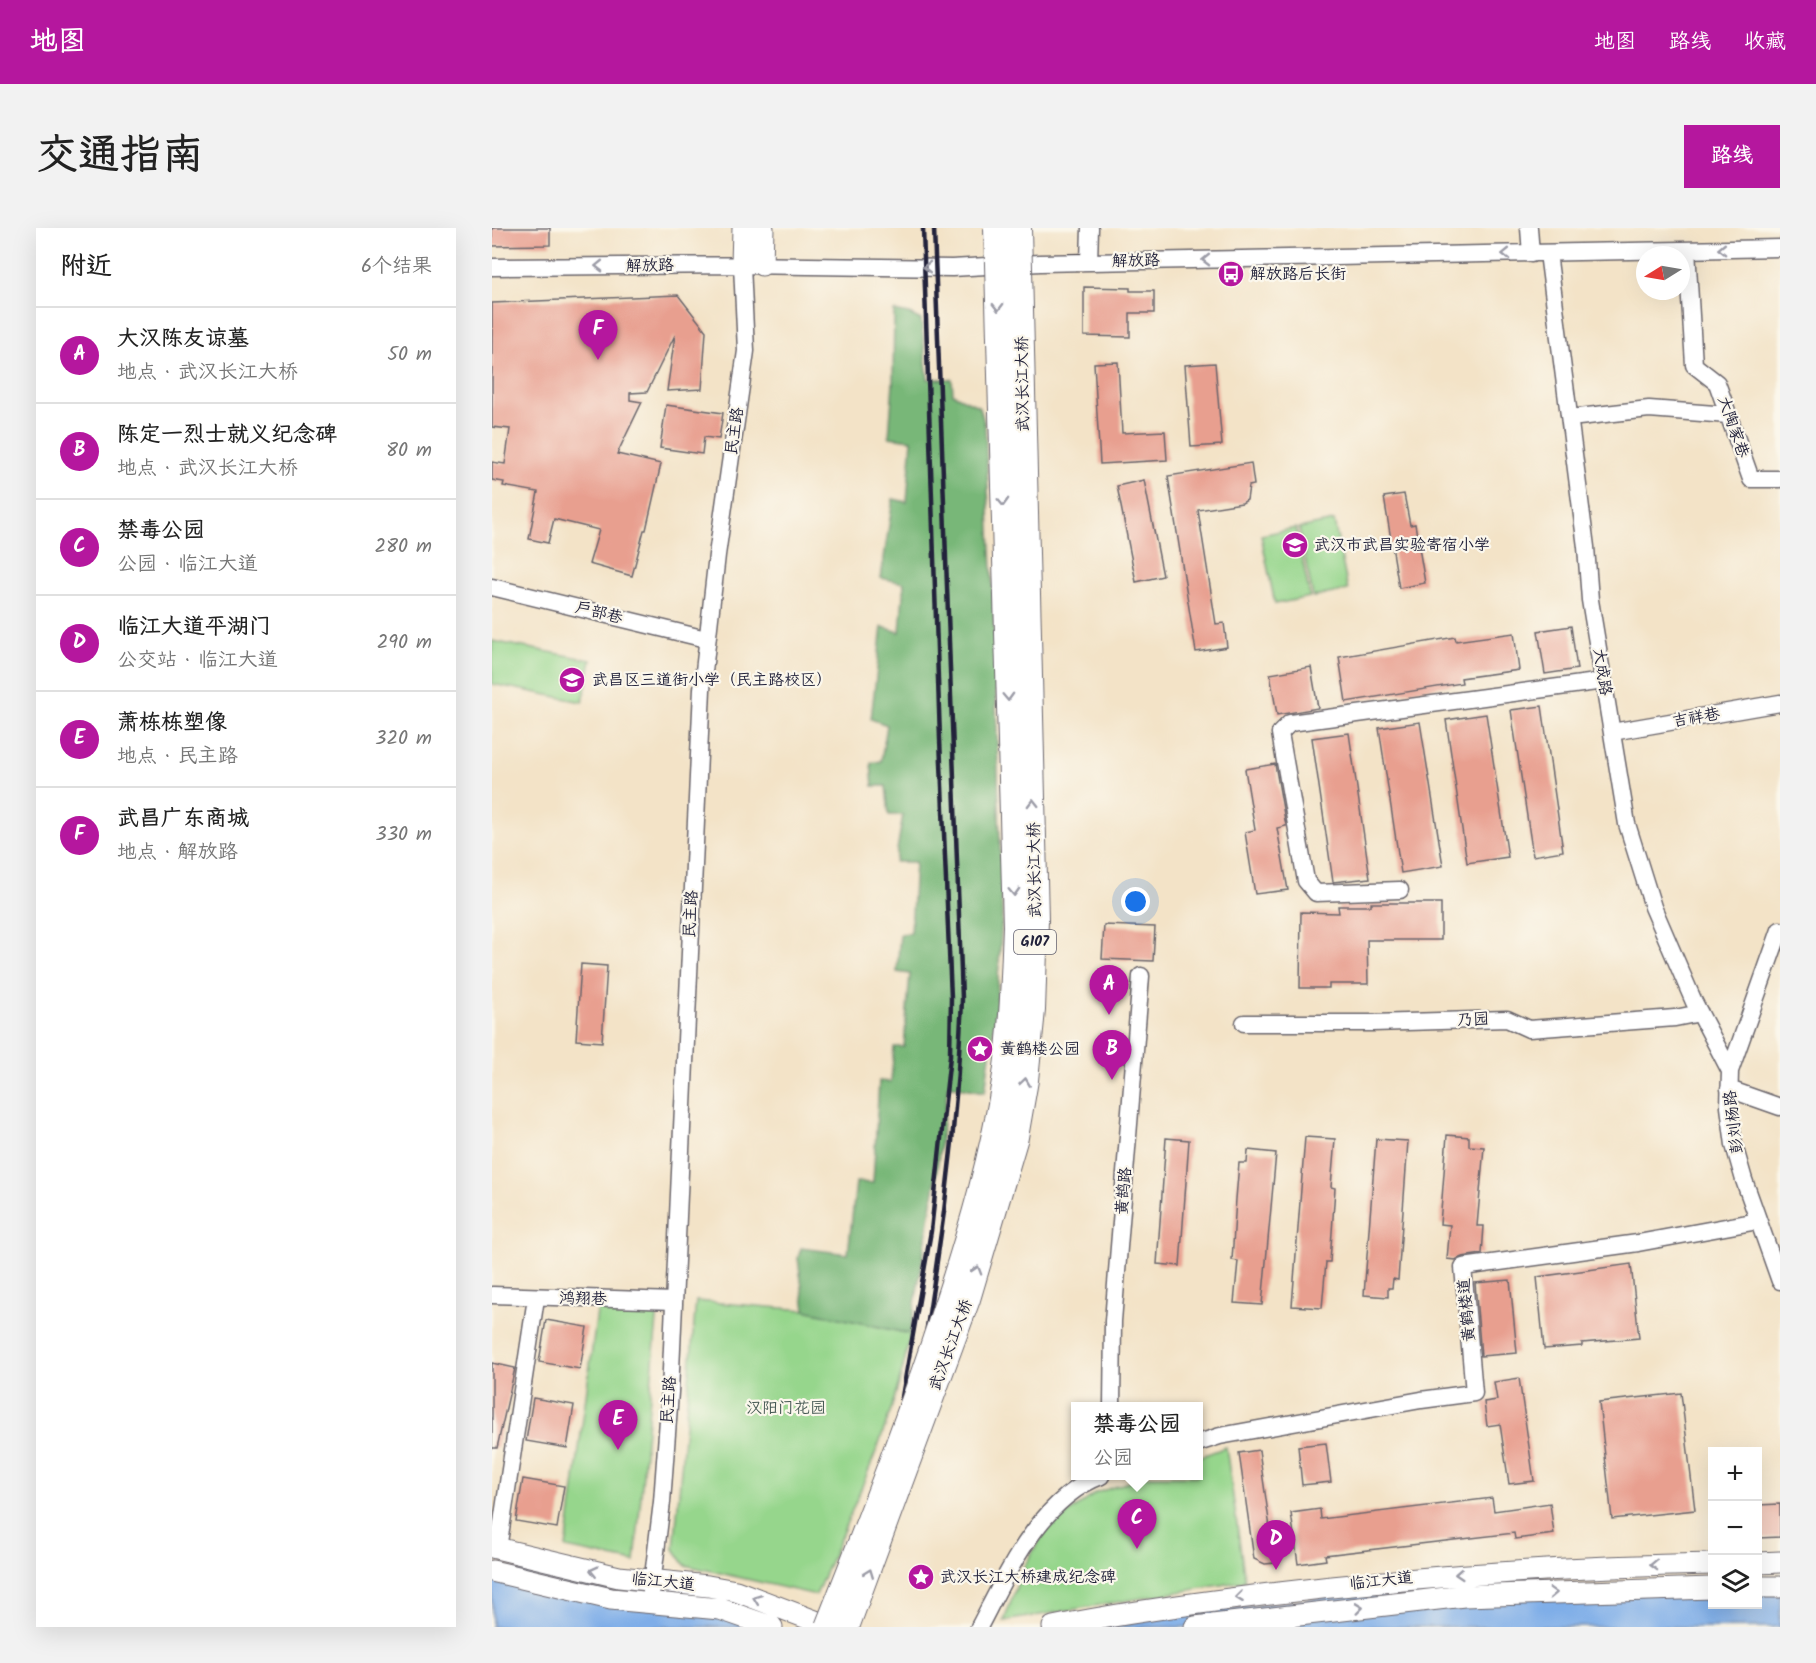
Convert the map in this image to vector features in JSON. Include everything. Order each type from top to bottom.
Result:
[{"type":"highway","name":"武汉长江大桥","points":[[829,1627],[917,1392],[966,1245],[993,1137],[1006,1065],[1012,1011],[1015,926],[996,228]]},
{"type":"highway","name":"武汉长江大桥","points":[[847,1627],[968,1299],[1016,1137],[1026,1080],[1033,1010],[1036,920],[1019,228]]},
{"type":"main road","name":"民主路","points":[[743,228],[752,265]]},
{"type":"main road","name":"民主路","points":[[752,265],[763,228]]},
{"type":"main road","name":"临江大道","points":[[495,1548],[620,1577],[736,1591],[829,1627]]},
{"type":"main road","points":[[1762,1563],[1780,1562]]},
{"type":"main road","name":"临江大道","points":[[1053,1627],[1132,1612],[1297,1590],[1464,1574],[1708,1564]]},
{"type":"main road","name":"临江大道","points":[[492,1571],[603,1598],[720,1609],[772,1627]]},
{"type":"main road","points":[[1762,1587],[1780,1587]]},
{"type":"main road","name":"临江大道","points":[[1195,1627],[1464,1596],[1708,1588]]},
{"type":"main road","points":[[1297,1590],[1301,1615]]},
{"type":"street","points":[[1089,262],[1090,228]]},
{"type":"street","name":"大成路","points":[[1529,228],[1540,254],[1570,418],[1586,547],[1590,600],[1627,824],[1653,907],[1700,1013],[1730,1071]]},
{"type":"street","name":"解放路","points":[[1690,250],[1780,248]]},
{"type":"street","name":"解放路","points":[[492,267],[752,265],[952,268],[1089,262],[1636,251]]},
{"type":"street","name":"民主路","points":[[650,1602],[663,1491],[670,1392],[701,701],[706,639],[746,351],[752,265]]},
{"type":"street","name":"大陶家巷","points":[[1690,299],[1694,365],[1717,383],[1751,478],[1780,479]]},
{"type":"street","points":[[1570,418],[1649,409],[1728,415]]},
{"type":"street","name":"户部巷","points":[[492,587],[706,639]]},
{"type":"street","points":[[1400,890],[1316,892],[1306,881],[1280,734],[1285,728],[1290,723],[1604,681]]},
{"type":"street","name":"吉祥巷","points":[[1612,732],[1780,703]]},
{"type":"street","name":"彭刘杨路","points":[[1780,930],[1730,1071],[1729,1089],[1734,1145],[1780,1281]]},
{"type":"street","name":"黄鹄路","points":[[1112,1402],[1113,1321],[1141,976]]},
{"type":"street","name":"乃园","points":[[1244,1023],[1373,1023],[1507,1019],[1529,1029],[1675,1018],[1700,1013]]},
{"type":"street","points":[[1729,1089],[1780,1107]]},
{"type":"street","name":"黄鹤楼道","points":[[1203,1441],[1220,1436],[1421,1400],[1474,1393],[1464,1267],[1638,1243],[1758,1221]]},
{"type":"street","name":"鸿翔巷","points":[[492,1295],[674,1301]]},
{"type":"street","points":[[495,1548],[536,1298]]},
{"type":"street","points":[[980,1627],[1029,1539],[1048,1513],[1069,1493],[1089,1480]]},
{"type":"green space","points":[[894,311],[909,314],[921,320],[928,379],[952,379],[953,394],[980,407],[985,426],[993,592],[1002,917],[996,1010],[985,1092],[948,1085],[935,1184],[910,1334],[805,1310],[798,1258],[801,1248],[848,1254],[856,1182],[873,1183],[879,1081],[891,1082],[894,1047],[904,1047],[910,974],[897,972],[900,934],[911,933],[915,862],[895,862],[903,815],[889,815],[886,786],[873,786],[871,763],[881,761],[887,725],[871,719],[882,627],[900,632],[904,583],[881,578],[893,499],[907,502],[912,440],[889,437],[893,383]]},
{"type":"green space","points":[[1334,521],[1348,590],[1313,597],[1299,528]]},
{"type":"green space","points":[[1296,528],[1310,597],[1275,604],[1261,535]]},
{"type":"green space","points":[[492,641],[591,660],[583,702],[492,684]]},
{"type":"green space","name":"汉阳门花园","points":[[696,1301],[805,1310],[910,1334],[903,1368],[882,1434],[816,1595],[685,1565],[674,1549]]},
{"type":"green space","points":[[598,1304],[658,1308],[635,1562],[566,1548]]},
{"type":"green space","points":[[1226,1447],[1245,1581],[1004,1621],[1023,1568],[1045,1531],[1096,1493],[1134,1480],[1203,1480],[1203,1456]]},
{"type":"water","points":[[492,1565],[768,1627],[492,1627]]},
{"type":"water","points":[[1708,1589],[1708,1609],[1762,1609],[1762,1592],[1780,1594],[1780,1627],[1091,1627],[1355,1593]]},
{"type":"building","points":[[492,228],[550,228],[550,245],[492,246]]},
{"type":"building","points":[[1084,287],[1154,291],[1154,313],[1130,313],[1130,337],[1084,336]]},
{"type":"building","points":[[678,295],[706,331],[702,389],[667,391],[675,335],[647,392],[630,393],[630,400],[642,402],[617,454],[661,464],[646,530],[644,530],[632,576],[589,564],[599,530],[554,519],[548,543],[529,539],[538,492],[503,486],[504,482],[492,480],[492,462],[505,464],[510,429],[492,427],[492,303]]},
{"type":"building","points":[[1118,362],[1122,433],[1165,431],[1167,460],[1100,464],[1094,363]]},
{"type":"building","points":[[1215,363],[1222,445],[1191,447],[1185,365]]},
{"type":"building","points":[[666,405],[723,413],[719,439],[704,437],[702,454],[660,448]]},
{"type":"building","points":[[1251,463],[1254,485],[1249,486],[1247,500],[1242,503],[1198,510],[1216,624],[1224,623],[1227,647],[1196,652],[1168,476]]},
{"type":"building","points":[[1144,480],[1163,576],[1136,582],[1117,486]]},
{"type":"building","points":[[1404,494],[1410,525],[1415,524],[1425,583],[1399,588],[1384,497]]},
{"type":"building","points":[[1571,626],[1577,669],[1545,674],[1538,631]]},
{"type":"building","points":[[1514,633],[1519,670],[1461,678],[1462,683],[1346,702],[1339,657],[1455,637],[1456,641]]},
{"type":"building","points":[[1311,667],[1318,708],[1277,715],[1270,674]]},
{"type":"building","points":[[1542,706],[1563,851],[1533,856],[1511,710]]},
{"type":"building","points":[[1486,714],[1508,857],[1467,863],[1446,720]]},
{"type":"building","points":[[1420,722],[1443,866],[1401,873],[1379,728]]},
{"type":"building","points":[[1349,733],[1370,878],[1333,882],[1312,738]]},
{"type":"building","points":[[1275,764],[1286,826],[1277,828],[1288,890],[1255,894],[1245,832],[1255,830],[1245,769]]},
{"type":"building","points":[[1371,903],[1441,903],[1441,940],[1367,940],[1368,984],[1329,984],[1329,988],[1300,988],[1301,912],[1339,913],[1338,906],[1371,906]]},
{"type":"building","points":[[1104,925],[1155,927],[1153,961],[1102,959]]},
{"type":"building","points":[[581,964],[607,966],[602,1042],[576,1040]]},
{"type":"building","points":[[1447,1135],[1469,1137],[1469,1146],[1484,1147],[1477,1226],[1484,1226],[1482,1254],[1455,1260],[1447,1259],[1450,1225],[1440,1224]]},
{"type":"building","points":[[1305,1137],[1335,1139],[1331,1187],[1335,1188],[1330,1262],[1326,1262],[1322,1308],[1292,1306]]},
{"type":"building","points":[[1166,1138],[1189,1140],[1180,1266],[1157,1264]]},
{"type":"building","points":[[1376,1139],[1408,1141],[1398,1280],[1393,1279],[1392,1288],[1388,1288],[1388,1297],[1364,1295]]},
{"type":"building","points":[[1248,1150],[1276,1153],[1262,1305],[1234,1303],[1238,1261],[1232,1260],[1239,1163],[1247,1163]]},
{"type":"building","points":[[1631,1264],[1639,1338],[1544,1349],[1537,1277]]},
{"type":"building","points":[[1510,1280],[1517,1353],[1481,1356],[1475,1283]]},
{"type":"building","points":[[546,1320],[587,1327],[580,1369],[539,1362]]},
{"type":"building","points":[[492,1363],[515,1368],[497,1448],[492,1448]]},
{"type":"building","points":[[1519,1378],[1534,1481],[1509,1484],[1500,1424],[1487,1426],[1484,1402],[1497,1400],[1494,1382]]},
{"type":"building","points":[[1681,1393],[1695,1510],[1612,1519],[1599,1402]]},
{"type":"building","points":[[533,1398],[574,1405],[567,1448],[526,1441]]},
{"type":"building","points":[[1326,1443],[1331,1482],[1302,1485],[1298,1446]]},
{"type":"building","points":[[1259,1450],[1275,1563],[1265,1564],[1254,1559],[1239,1453]]},
{"type":"building","points":[[523,1479],[564,1486],[557,1528],[516,1521]]},
{"type":"building","points":[[1492,1498],[1494,1511],[1550,1503],[1554,1534],[1515,1539],[1514,1533],[1325,1555],[1326,1560],[1298,1564],[1291,1513],[1320,1509],[1321,1519]]},
{"type":"building","points":[[1780,1504],[1780,1537],[1762,1538],[1762,1505]]},
{"type":"railway","points":[[891,1460],[931,1231],[950,1056],[951,998],[923,228]]},
{"type":"railway","points":[[841,1627],[888,1500],[912,1412],[943,1220],[958,1073],[962,999],[934,228]]},
{"type":"place","name":"解放路后长街","points":[[1231,274]]},
{"type":"place","name":"武昌广东商城","points":[[598,360]]},
{"type":"place","name":"武汉市武昌实验寄宿小学","points":[[1295,545]]},
{"type":"place","name":"武昌区三道街小学（民主路校区）","points":[[572,680]]},
{"type":"place","name":"大汉陈友谅墓","points":[[1109,1015]]},
{"type":"place","name":"黄鹤楼公园","points":[[980,1049]]},
{"type":"place","name":"陈定一烈士就义纪念碑","points":[[1112,1080]]},
{"type":"place","name":"萧栋栋塑像","points":[[618,1450]]},
{"type":"place","name":"禁毒公园","points":[[1137,1549]]},
{"type":"place","name":"临江大道平湖门","points":[[1276,1570]]},
{"type":"place","name":"武汉长江大桥建成纪念碑","points":[[921,1577]]}]
